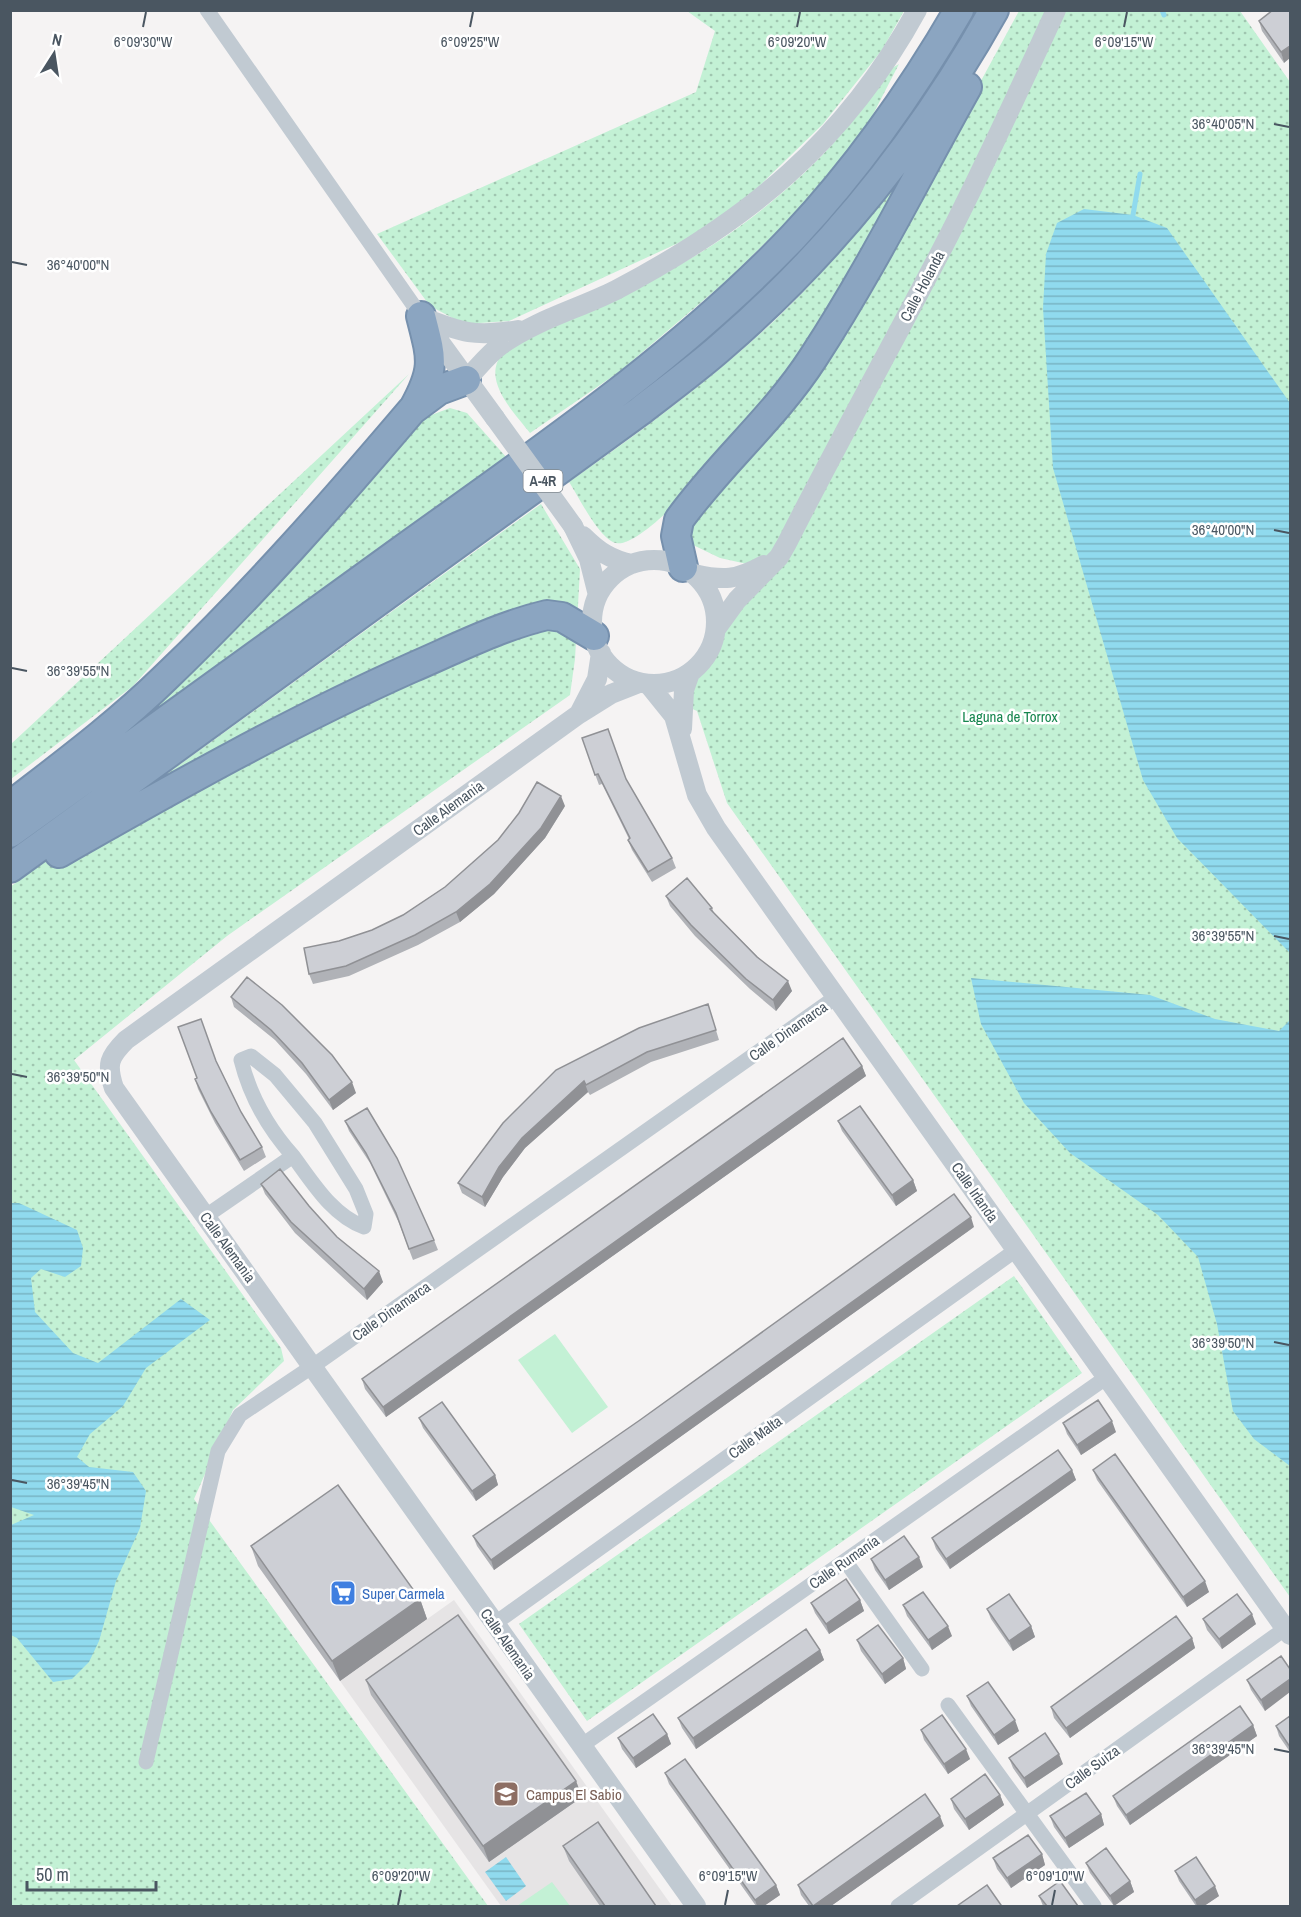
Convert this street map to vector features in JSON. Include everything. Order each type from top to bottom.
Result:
[{"type":"highway","name":"A-4R","points":[[10,833],[470,501],[621,389],[699,325],[793,237],[837,187],[901,102],[959,10]]},
{"type":"highway","points":[[688,571],[676,536],[679,520],[764,423],[813,359],[871,262],[973,76],[991,15]]},
{"type":"highway","name":"A-4R","points":[[10,870],[640,411],[723,345],[818,253],[861,206],[903,153],[991,15]]},
{"type":"highway","points":[[10,806],[96,740],[172,671],[264,580],[412,410],[427,384],[432,359],[421,316]]},
{"type":"highway","points":[[412,410],[439,390],[466,380]]},
{"type":"highway","points":[[10,870],[42,862],[169,790],[336,701],[469,643],[547,615],[562,617],[597,645]]},
{"type":"street","points":[[207,10],[466,380],[573,526],[598,551],[614,560],[632,564]]},
{"type":"street","points":[[466,380],[500,346],[530,328],[615,290],[720,230],[786,179],[843,121],[893,54],[917,10]]},
{"type":"street","name":"Calle Holanda","points":[[716,628],[737,600],[779,556],[852,413],[987,160],[1056,10]]},
{"type":"street","points":[[421,316],[461,333],[496,334],[530,328]]},
{"type":"street","points":[[573,526],[589,559],[598,595]]},
{"type":"street","points":[[688,571],[705,586],[713,601],[716,628],[710,649],[690,673],[676,680],[644,684],[612,668],[597,645],[592,615],[598,595],[618,572],[632,564],[649,560],[666,561],[688,571],[727,579],[741,577],[779,556]]},
{"type":"street","name":"Calle Alemania","points":[[579,714],[597,679],[597,645]]},
{"type":"street","name":"Calle Irlanda","points":[[682,739],[681,715],[690,673]]},
{"type":"street","name":"Calle Alemania","points":[[644,684],[611,694],[579,714],[126,1040],[112,1054],[109,1072],[114,1088],[696,1906]]},
{"type":"street","name":"Calle Irlanda","points":[[644,684],[674,716],[697,795],[716,828],[1288,1631]]},
{"type":"street","name":"Calle Dinamarca","points":[[146,1762],[218,1451],[240,1415],[836,997]]},
{"type":"street","points":[[251,1056],[274,1075],[315,1123],[356,1189],[366,1214],[364,1227],[347,1221],[327,1201],[292,1156],[272,1132],[247,1083],[241,1060],[251,1056]]},
{"type":"street","points":[[206,1216],[292,1156]]},
{"type":"street","name":"Calle Malta","points":[[494,1624],[1016,1250]]},
{"type":"street","name":"Calle Rumanía","points":[[581,1746],[1107,1377]]},
{"type":"street","points":[[846,1562],[922,1669]]},
{"type":"street","name":"Calle Suiza","points":[[898,1906],[1288,1631]]},
{"type":"street","points":[[948,1705],[1094,1906]]},
{"type":"shaded area","name":"Campus El Sabio","points":[[454,1600],[672,1906],[501,1906],[340,1681]]},
{"type":"green space","points":[[687,11],[904,11],[882,50],[823,124],[748,197],[687,239],[509,321],[464,324],[430,306],[377,234],[696,92],[715,31]]},
{"type":"green space","name":"Laguna de Torrox","points":[[1019,11],[1240,11],[1290,82],[1290,1597],[727,803],[697,711],[681,704],[689,679],[724,625],[747,564],[720,558],[693,545],[688,524],[921,191]]},
{"type":"green space","points":[[899,64],[867,126],[799,210],[725,282],[619,372],[530,433],[502,396],[495,375],[502,354],[510,346],[532,332],[594,307],[642,284],[728,235],[767,206],[821,157],[892,68]]},
{"type":"green space","points":[[913,166],[812,340],[750,421],[688,491],[658,520],[634,538],[616,543],[610,540],[596,526],[569,482],[725,365],[773,322],[828,266]]},
{"type":"green space","points":[[409,374],[133,686],[11,779],[11,744]]},
{"type":"green space","points":[[450,408],[467,413],[507,458],[147,720],[108,743],[409,429],[426,417]]},
{"type":"green space","points":[[541,504],[580,569],[575,659],[570,695],[227,936],[74,1060],[281,1348],[284,1361],[233,1410],[194,1499],[488,1906],[11,1906],[10,887]]},
{"type":"green space","points":[[1014,1276],[1082,1373],[587,1721],[519,1624]]},
{"type":"green space","points":[[555,1334],[608,1407],[572,1433],[518,1360]]},
{"type":"green space","points":[[552,1882],[570,1906],[517,1906]]},
{"type":"water","points":[[1084,209],[1133,215],[1167,228],[1290,403],[1290,953],[1177,838],[1143,780],[1053,468],[1043,308],[1046,254],[1057,223]]},
{"type":"water","points":[[971,978],[1150,995],[1215,1019],[1279,1031],[1290,1020],[1290,1466],[1254,1439],[1233,1411],[1217,1324],[1198,1257],[1158,1215],[1070,1153],[1024,1103],[981,1024]]},
{"type":"water","points":[[11,1203],[19,1203],[77,1230],[83,1248],[81,1266],[65,1277],[41,1269],[31,1278],[35,1312],[73,1353],[98,1363],[181,1299],[210,1320],[146,1368],[123,1406],[90,1434],[77,1457],[89,1467],[133,1472],[146,1491],[140,1528],[116,1581],[99,1641],[89,1662],[72,1679],[53,1682],[17,1638],[11,1635],[11,1525],[34,1515],[11,1507]]},
{"type":"water","points":[[506,1857],[526,1886],[506,1901],[485,1872]]},
{"type":"building","points":[[1273,10],[1290,10],[1290,46],[1281,52],[1259,21]]},
{"type":"building","points":[[608,729],[626,779],[672,858],[648,872],[628,840],[630,838],[598,774],[595,775],[582,738]]},
{"type":"building","points":[[537,782],[561,796],[541,828],[490,884],[456,912],[415,935],[346,966],[309,974],[304,948],[339,941],[372,930],[403,915],[445,887],[498,840],[519,813]]},
{"type":"building","points":[[687,878],[712,908],[710,909],[757,957],[788,981],[773,1000],[746,979],[691,925],[666,896]]},
{"type":"building","points":[[247,977],[282,1005],[332,1055],[352,1082],[329,1100],[302,1063],[271,1030],[231,997]]},
{"type":"building","points":[[708,1004],[716,1030],[647,1052],[586,1085],[584,1081],[522,1138],[499,1167],[482,1197],[458,1183],[503,1123],[556,1070],[639,1028]]},
{"type":"building","points":[[201,1019],[216,1061],[241,1112],[262,1147],[240,1160],[211,1112],[195,1079],[197,1078],[178,1027]]},
{"type":"building","points":[[843,1038],[862,1066],[383,1407],[362,1379]]},
{"type":"building","points":[[860,1106],[913,1180],[892,1195],[838,1121]]},
{"type":"building","points":[[367,1108],[397,1158],[434,1240],[409,1249],[396,1213],[366,1153],[345,1121]]},
{"type":"building","points":[[280,1169],[337,1237],[379,1271],[364,1289],[291,1222],[261,1184]]},
{"type":"building","points":[[954,1194],[971,1217],[491,1560],[473,1536],[640,1420]]},
{"type":"building","points":[[1098,1400],[1112,1421],[1077,1445],[1063,1423]]},
{"type":"building","points":[[442,1402],[495,1475],[472,1491],[419,1418]]},
{"type":"building","points":[[1058,1450],[1072,1470],[946,1559],[932,1538]]},
{"type":"building","points":[[1115,1454],[1205,1581],[1183,1597],[1093,1470]]},
{"type":"building","name":"Super Carmela","points":[[338,1485],[420,1599],[332,1661],[251,1546]]},
{"type":"building","points":[[904,1536],[919,1557],[885,1580],[871,1559]]},
{"type":"building","points":[[846,1579],[860,1600],[826,1624],[811,1603]]},
{"type":"building","points":[[923,1592],[948,1626],[928,1640],[903,1605]]},
{"type":"building","points":[[1009,1594],[1031,1626],[1009,1641],[987,1609]]},
{"type":"building","points":[[1237,1594],[1252,1614],[1219,1639],[1203,1619]]},
{"type":"building","points":[[458,1615],[576,1781],[483,1846],[366,1680]]},
{"type":"building","points":[[1176,1616],[1192,1638],[1066,1728],[1051,1707]]},
{"type":"building","points":[[878,1625],[903,1658],[882,1674],[857,1640]]},
{"type":"building","points":[[806,1629],[820,1650],[693,1738],[678,1718]]},
{"type":"building","points":[[1281,1656],[1290,1669],[1290,1679],[1261,1700],[1247,1680]]},
{"type":"building","points":[[988,1682],[1015,1720],[994,1735],[967,1696]]},
{"type":"building","points":[[1240,1706],[1253,1725],[1126,1815],[1113,1796]]},
{"type":"building","points":[[653,1714],[667,1734],[633,1758],[618,1738]]},
{"type":"building","points":[[942,1715],[966,1749],[944,1764],[921,1730]]},
{"type":"building","points":[[1290,1716],[1290,1747],[1276,1726]]},
{"type":"building","points":[[1045,1733],[1059,1754],[1024,1778],[1009,1758]]},
{"type":"building","points":[[685,1759],[776,1885],[755,1900],[665,1773]]},
{"type":"building","points":[[985,1774],[1000,1795],[965,1819],[951,1799]]},
{"type":"building","points":[[1086,1793],[1101,1814],[1065,1838],[1050,1816]]},
{"type":"building","points":[[925,1794],[940,1816],[813,1906],[798,1885]]},
{"type":"building","points":[[598,1822],[656,1906],[605,1906],[563,1846]]},
{"type":"building","points":[[1028,1835],[1042,1854],[1007,1878],[993,1858]]},
{"type":"building","points":[[1106,1848],[1130,1881],[1110,1896],[1086,1863]]},
{"type":"building","points":[[1196,1857],[1215,1886],[1195,1900],[1175,1871]]},
{"type":"building","points":[[1060,1881],[1078,1906],[1047,1906],[1039,1896]]},
{"type":"building","points":[[987,1885],[1001,1905],[957,1906]]},
{"type":"waterway","points":[[1162,10],[1164,15]]},
{"type":"waterway","points":[[1133,215],[1140,174]]},
{"type":"place","name":"Super Carmela","points":[[343,1593]]},
{"type":"place","name":"Campus El Sabio","points":[[506,1794]]}]
